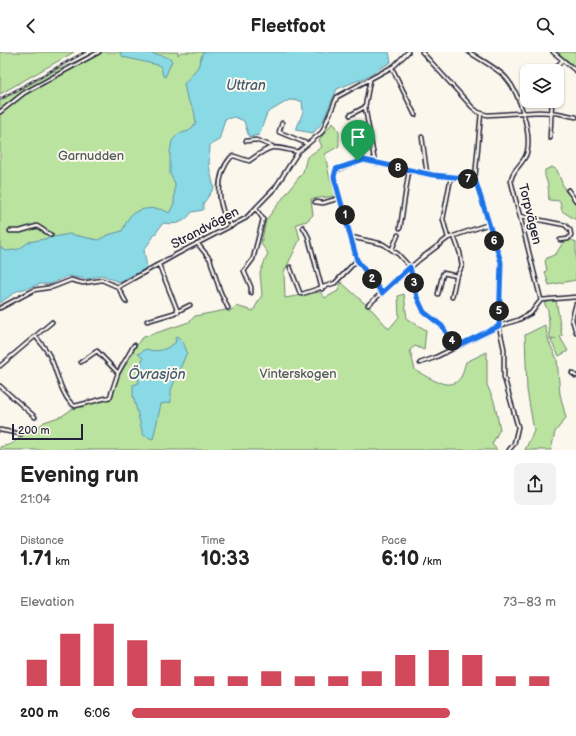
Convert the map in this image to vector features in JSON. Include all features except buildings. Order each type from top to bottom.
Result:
[{"type":"street","points":[[0,112],[24,93],[99,52]]},
{"type":"street","name":"Strandvägen","points":[[118,288],[197,243],[246,218],[275,188],[298,152],[324,128],[337,97],[392,68],[408,52]]},
{"type":"street","points":[[422,52],[472,107],[481,114],[552,112],[576,116]]},
{"type":"street","name":"Torpvägen","points":[[469,52],[508,80],[522,113],[528,133],[528,150],[511,179],[541,300]]},
{"type":"street","points":[[553,52],[562,61],[576,71]]},
{"type":"street","points":[[559,64],[562,61]]},
{"type":"street","points":[[392,68],[415,115]]},
{"type":"street","points":[[370,80],[365,107],[375,163]]},
{"type":"street","points":[[350,115],[365,107]]},
{"type":"street","points":[[550,138],[552,108]]},
{"type":"street","points":[[481,114],[475,179],[501,262],[499,326],[504,349],[505,383],[518,428],[514,444],[509,450]]},
{"type":"street","points":[[282,123],[279,132],[308,144]]},
{"type":"street","points":[[354,138],[370,134]]},
{"type":"street","points":[[422,137],[427,174]]},
{"type":"street","points":[[246,141],[256,140],[298,152]]},
{"type":"street","points":[[232,226],[226,218],[220,197],[221,176],[225,165],[231,157],[234,156],[249,161],[257,154],[273,146]]},
{"type":"street","points":[[382,293],[357,260],[334,173],[336,169],[358,161],[427,174],[475,179]]},
{"type":"street","points":[[400,228],[409,170]]},
{"type":"street","points":[[448,238],[443,219],[451,177]]},
{"type":"street","points":[[568,190],[576,200]]},
{"type":"street","points":[[316,202],[323,203],[340,198]]},
{"type":"street","points":[[251,293],[251,287],[244,271],[253,259],[263,219],[256,209]]},
{"type":"street","points":[[520,216],[565,225],[570,230],[571,235],[568,239],[560,240]]},
{"type":"street","points":[[368,305],[410,267],[448,238],[489,224]]},
{"type":"street","points":[[10,231],[20,231],[37,226],[51,235]]},
{"type":"street","points":[[303,227],[308,236],[322,289]]},
{"type":"street","points":[[392,249],[398,235]]},
{"type":"street","points":[[452,297],[457,276],[462,266],[461,257],[454,236]]},
{"type":"street","points":[[351,237],[381,244],[392,249],[410,267],[417,297],[424,312],[442,326],[455,347]]},
{"type":"street","points":[[197,243],[210,259],[220,291],[228,308]]},
{"type":"street","points":[[290,267],[300,293],[322,289],[336,283],[357,260]]},
{"type":"street","points":[[159,265],[178,312]]},
{"type":"street","points":[[438,294],[443,273],[457,276]]},
{"type":"street","points":[[0,308],[34,290],[54,288],[71,280],[83,283],[102,280],[118,288],[126,302]]},
{"type":"street","points":[[420,363],[499,326],[526,316],[541,300],[576,297]]},
{"type":"street","points":[[576,304],[572,319],[576,332]]},
{"type":"street","points":[[147,321],[178,312],[190,305]]},
{"type":"street","points":[[0,366],[52,322]]},
{"type":"street","points":[[36,337],[52,360],[62,388],[71,404],[75,406],[110,397],[118,373],[134,345]]},
{"type":"street","points":[[80,362],[97,351],[118,373]]},
{"type":"street","points":[[572,373],[576,376]]},
{"type":"street","points":[[0,386],[35,417]]},
{"type":"street","points":[[0,430],[20,434]]},
{"type":"green space","points":[[0,52],[74,52],[0,94]]},
{"type":"green space","name":"Garnudden","points":[[95,52],[178,52],[178,55],[181,52],[203,52],[209,131],[183,213],[0,277],[0,101],[59,68],[62,68]]},
{"type":"green space","points":[[557,52],[576,52],[576,67]]},
{"type":"green space","name":"Vinterskogen","points":[[333,122],[339,131],[339,146],[325,154],[329,175],[337,196],[311,199],[313,215],[307,221],[296,224],[300,239],[284,272],[285,298],[320,292],[325,298],[338,291],[341,282],[373,311],[389,329],[399,317],[398,296],[404,294],[407,319],[426,330],[424,350],[415,346],[410,350],[415,370],[445,384],[457,382],[461,377],[466,362],[487,352],[487,385],[494,401],[500,429],[492,444],[497,450],[0,450],[0,447],[12,444],[25,433],[34,431],[44,422],[62,416],[75,407],[112,399],[119,376],[140,340],[144,337],[189,322],[195,316],[226,310],[229,312],[236,306],[253,311],[262,295],[260,273],[268,253],[261,244],[266,220],[303,172],[307,157],[322,147],[319,140]]},
{"type":"green space","points":[[552,167],[557,170],[565,191],[576,202],[576,220],[562,211],[560,201],[549,200],[545,170]]},
{"type":"green space","points":[[570,239],[576,242],[576,280],[549,285],[545,272],[547,270],[545,261],[547,258],[556,254],[562,244]]},
{"type":"green space","points":[[556,300],[562,336],[560,337],[568,351],[559,356],[551,341],[556,338],[550,340],[548,310],[544,303]]},
{"type":"green space","points":[[545,325],[549,342],[557,359],[560,394],[566,418],[555,432],[551,450],[525,450],[534,431],[527,390],[525,335]]},
{"type":"water","points":[[120,52],[156,54],[169,58],[172,61],[165,77],[163,76],[161,67],[158,65],[123,57]]},
{"type":"water","name":"Uttran","points":[[203,52],[389,52],[391,62],[364,78],[337,89],[322,123],[313,133],[296,130],[303,112],[302,101],[289,100],[267,113],[259,135],[249,137],[244,121],[235,117],[225,119],[219,140],[210,145],[209,166],[214,188],[203,204],[203,210],[192,212],[186,219],[180,222],[172,224],[163,223],[144,250],[147,268],[119,282],[102,275],[87,279],[68,276],[51,284],[41,284],[17,291],[0,303],[0,247],[6,251],[19,249],[29,242],[69,234],[98,240],[122,231],[130,216],[138,211],[155,208],[169,213],[174,204],[175,183],[170,174],[170,152],[172,141],[178,134],[189,131],[196,123],[194,110],[187,98],[184,84],[198,67]]},
{"type":"water","name":"Övrasjön","points":[[177,336],[183,342],[187,352],[171,390],[171,402],[161,404],[153,439],[143,435],[133,395],[133,385],[139,383],[137,374],[143,358],[138,354],[146,349],[158,351],[165,349],[176,342],[175,338]]},
{"type":"railway","points":[[0,99],[85,52]]},
{"type":"route","points":[[364,160],[433,175],[475,179],[501,262],[499,326],[455,347],[442,326],[425,314],[422,309],[417,297],[410,267],[382,293],[357,260],[334,177],[336,169],[352,165],[358,161],[364,160]]}]
